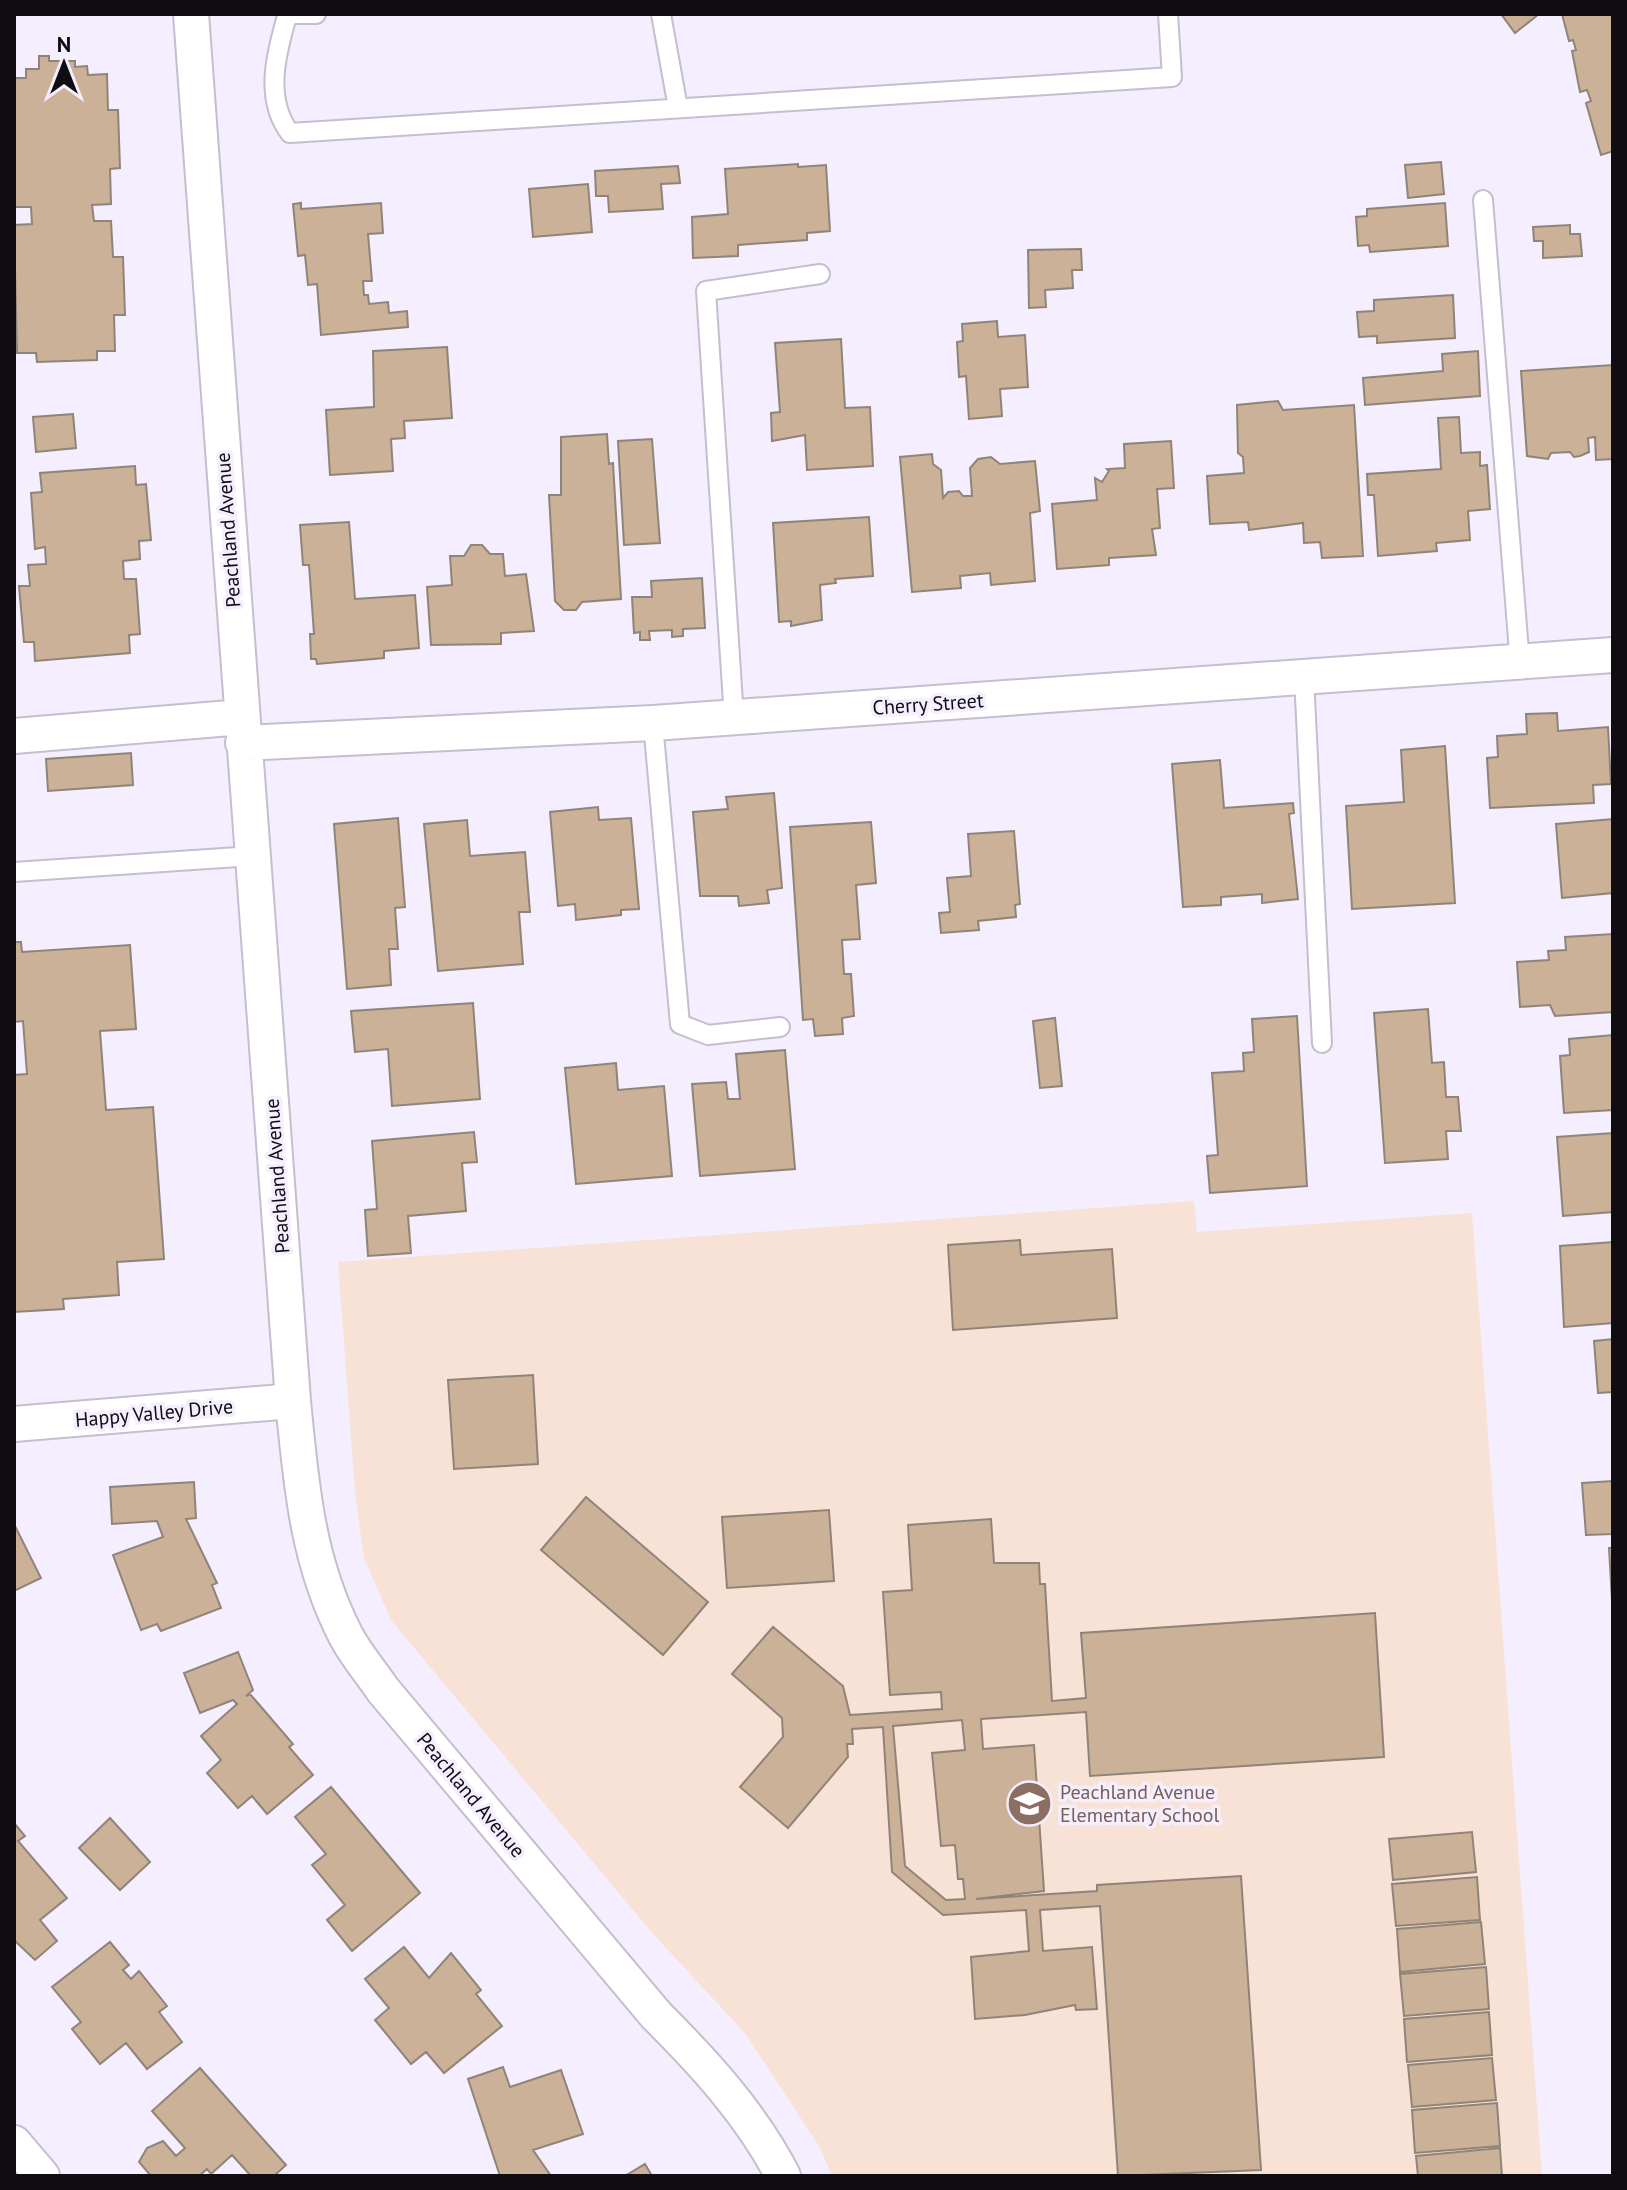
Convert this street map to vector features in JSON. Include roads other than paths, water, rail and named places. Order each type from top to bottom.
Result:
[{"type":"street","name":"Peachland Avenue","points":[[191,14],[293,1401],[303,1514],[319,1578],[346,1637],[393,1702],[656,2015],[703,2062],[745,2115],[783,2176]]},
{"type":"street","name":"Cherry Street","points":[[14,736],[653,723],[1520,664],[1613,655]]},
{"type":"street","name":"Happy Valley Drive","points":[[14,1424],[293,1401]]},
{"type":"street","points":[[14,2143],[42,2176]]},
{"type":"lane","points":[[316,14],[287,15],[272,69],[284,126],[290,133],[1172,77],[1168,14]]},
{"type":"lane","points":[[661,14],[678,108]]},
{"type":"lane","points":[[1483,200],[1520,664]]},
{"type":"lane","points":[[734,718],[706,291],[820,274]]},
{"type":"lane","points":[[1304,677],[1322,1043]]},
{"type":"lane","points":[[653,723],[680,1024],[708,1035],[780,1027]]},
{"type":"lane","points":[[14,872],[253,856]]},
{"type":"place","name":"Peachland Avenue Elementary School","points":[[1029,1803]]}]
